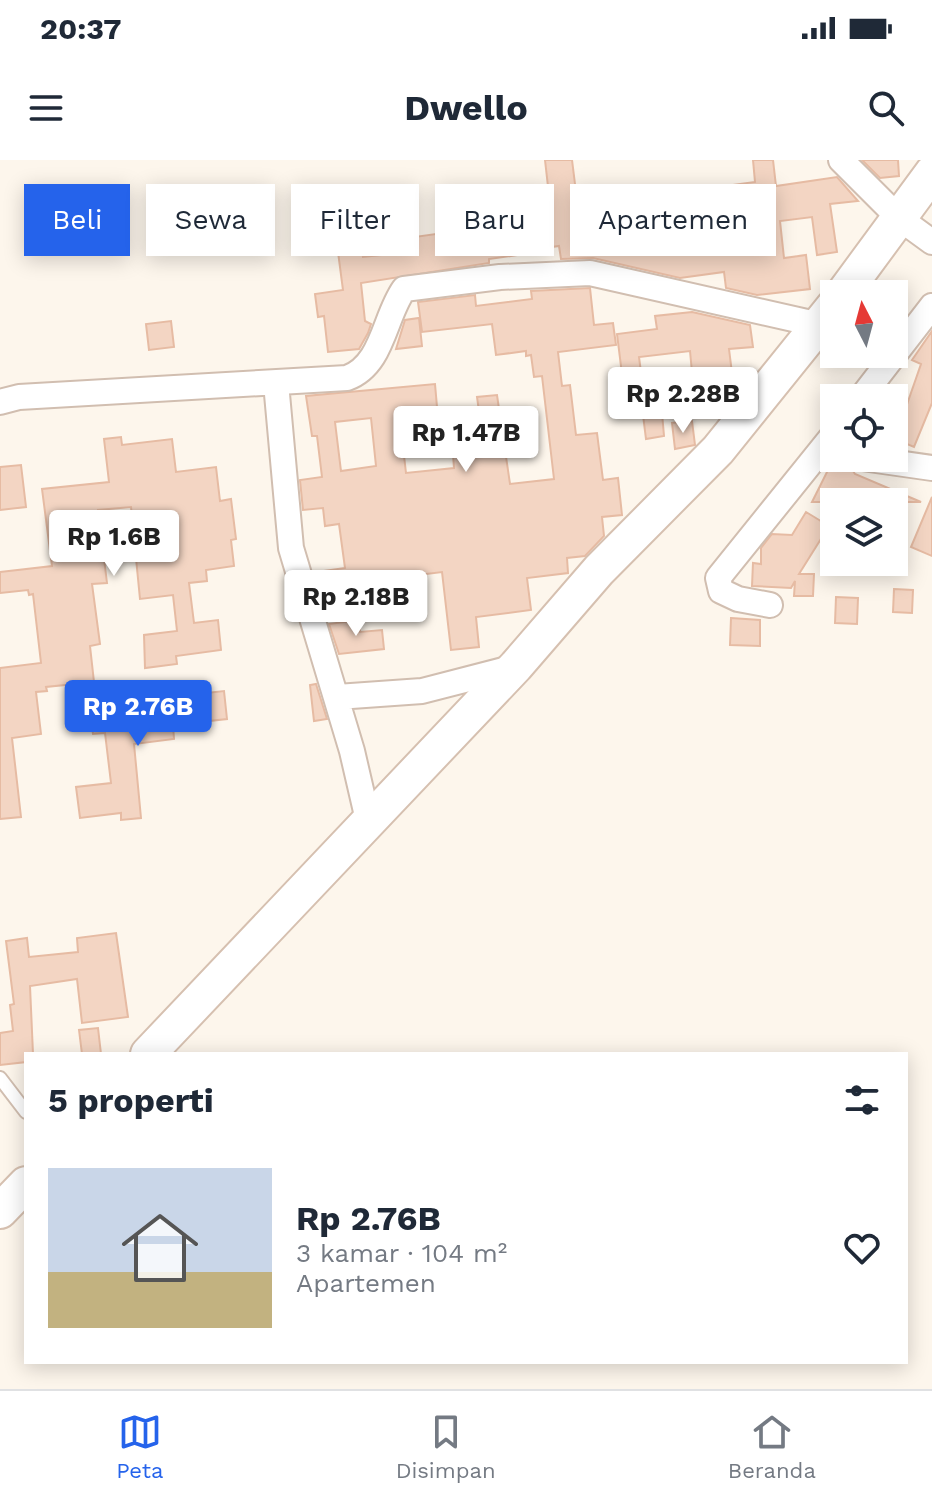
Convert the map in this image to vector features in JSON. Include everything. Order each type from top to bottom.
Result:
[{"type":"main road","points":[[854,280],[902,220],[932,173]]},
{"type":"main road","points":[[150,1052],[516,666],[599,570],[718,450],[820,325]]},
{"type":"main road","points":[[0,1211],[24,1186]]},
{"type":"street","points":[[841,160],[902,220],[932,242]]},
{"type":"street","points":[[0,402],[19,397],[342,379],[359,372],[382,340],[404,289],[500,277],[599,274],[820,315]]},
{"type":"street","points":[[872,384],[932,306]]},
{"type":"street","points":[[276,383],[291,548],[337,697],[368,820]]},
{"type":"street","points":[[770,605],[728,596],[721,591],[718,578],[820,461]]},
{"type":"street","points":[[908,465],[932,468]]},
{"type":"street","points":[[337,697],[422,691],[516,666]]},
{"type":"lane","points":[[0,1078],[24,1109]]},
{"type":"building","points":[[545,160],[572,160],[575,184],[570,184],[570,256],[776,256],[776,186],[837,177],[858,201],[830,204],[837,252],[817,255],[812,217],[780,221],[784,258],[806,255],[810,289],[757,295],[726,288],[724,272],[680,278],[593,258],[561,259],[559,246],[554,247],[554,184],[548,184]]},
{"type":"building","points":[[753,160],[773,160],[776,184],[740,184],[755,182]]},
{"type":"building","points":[[862,160],[898,160],[899,176],[880,178]]},
{"type":"building","points":[[435,234],[435,256],[511,256],[489,259],[489,263],[361,283],[365,321],[371,324],[368,333],[359,349],[328,352],[324,316],[318,317],[315,294],[343,290],[339,256],[419,256],[419,236]]},
{"type":"building","points":[[590,288],[594,325],[613,323],[616,345],[558,352],[562,386],[570,385],[576,435],[597,433],[603,480],[618,478],[622,515],[602,517],[604,536],[585,556],[567,558],[568,573],[527,578],[531,610],[476,617],[479,647],[451,650],[442,572],[394,578],[394,582],[325,590],[323,571],[345,568],[339,524],[325,526],[323,508],[303,510],[300,480],[322,477],[317,436],[312,436],[306,396],[435,384],[437,407],[399,412],[406,473],[454,468],[450,414],[479,411],[477,397],[497,395],[510,484],[554,479],[542,376],[534,377],[531,355],[526,356],[526,351],[496,355],[492,324],[422,332],[418,302],[475,295],[476,306],[532,299],[531,291]],"holes":[[[371,418],[376,466],[341,471],[335,422]]]},
{"type":"building","points":[[692,312],[750,325],[753,347],[729,349],[735,397],[718,401],[715,380],[693,383],[690,351],[639,357],[645,403],[626,406],[617,334],[657,329],[655,316]]},
{"type":"building","points":[[419,318],[422,346],[396,349],[405,320]]},
{"type":"building","points":[[171,321],[174,347],[149,350],[146,324]]},
{"type":"building","points":[[932,331],[932,403],[914,447],[908,444],[908,402],[921,364],[912,360]]},
{"type":"building","points":[[662,413],[664,436],[646,439],[643,415]]},
{"type":"building","points":[[692,421],[695,445],[675,449],[672,423]]},
{"type":"building","points":[[121,437],[122,445],[172,439],[176,472],[216,467],[220,501],[231,499],[236,539],[231,540],[234,566],[206,570],[207,581],[189,583],[194,623],[218,620],[221,650],[176,656],[177,664],[145,668],[144,635],[177,631],[173,595],[140,599],[131,507],[98,510],[107,583],[92,584],[100,644],[90,646],[94,682],[46,687],[47,691],[36,692],[41,734],[12,738],[21,817],[0,819],[0,668],[41,663],[33,594],[29,595],[28,590],[0,593],[0,572],[52,566],[42,489],[109,482],[104,439]]},
{"type":"building","points":[[21,465],[26,507],[0,510],[0,467]]},
{"type":"building","points":[[827,472],[854,472],[888,488],[820,488],[820,502],[812,502]]},
{"type":"building","points":[[932,497],[932,556],[911,547]]},
{"type":"building","points":[[806,512],[820,521],[820,540],[799,574],[814,574],[813,596],[794,596],[795,581],[791,588],[752,586],[753,563],[761,564],[761,548],[772,534],[792,535]]},
{"type":"building","points":[[894,589],[913,590],[912,613],[893,612]]},
{"type":"building","points":[[836,597],[858,598],[857,624],[835,623]]},
{"type":"building","points":[[731,618],[760,620],[760,646],[730,645]]},
{"type":"building","points":[[359,620],[360,632],[382,630],[384,649],[339,654],[329,624]]},
{"type":"building","points":[[316,684],[327,719],[314,721],[310,685]]},
{"type":"building","points":[[224,691],[227,719],[173,725],[174,739],[134,744],[141,818],[121,820],[121,813],[80,818],[76,787],[111,783],[105,733],[93,734],[89,708],[134,704],[135,710],[190,703],[189,695]]},
{"type":"building","points":[[116,933],[128,1017],[82,1023],[77,979],[30,986],[33,1052],[24,1052],[24,1062],[0,1065],[0,1033],[13,1031],[10,1005],[14,1004],[6,941],[27,938],[29,957],[78,952],[77,938]]},
{"type":"building","points":[[98,1028],[101,1052],[82,1052],[79,1030]]}]
